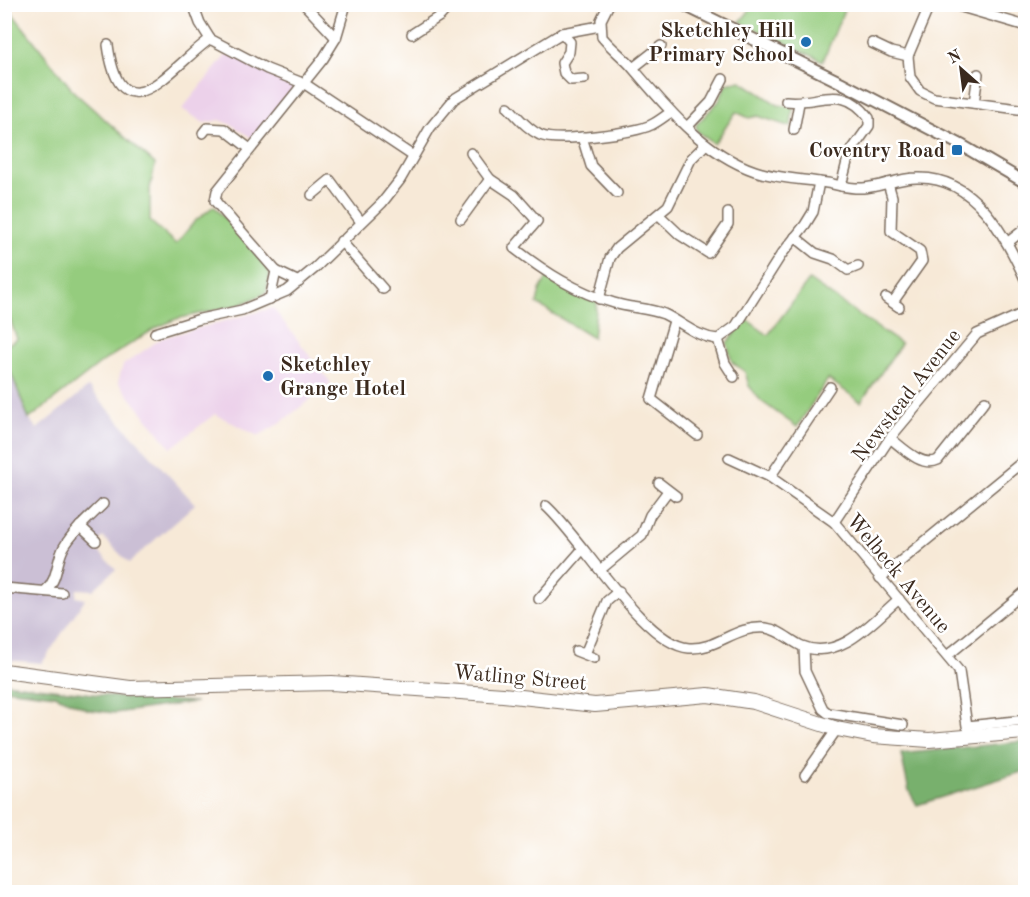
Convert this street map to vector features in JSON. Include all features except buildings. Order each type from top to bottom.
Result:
[{"type":"highway","name":"Watling Street","points":[[4,671],[130,688],[332,683],[493,694],[595,705],[708,695],[754,702],[837,729],[873,736],[929,740],[1026,732]]},
{"type":"main road","points":[[682,4],[842,83],[1026,183]]},
{"type":"street","points":[[194,4],[200,23],[210,39],[267,69],[305,84],[413,156]]},
{"type":"street","points":[[304,4],[336,38]]},
{"type":"street","points":[[299,282],[276,271],[215,201],[217,191],[250,148],[305,84],[336,38],[346,4]]},
{"type":"street","points":[[443,4],[450,5]]},
{"type":"street","points":[[609,4],[600,26],[602,37],[633,68],[671,112],[706,144],[754,171],[780,178],[862,188],[919,177],[943,182],[969,196],[987,213],[1007,243],[1026,281]]},
{"type":"street","points":[[930,4],[908,56],[910,76],[926,96],[1026,110]]},
{"type":"street","points":[[951,4],[1026,26]]},
{"type":"street","points":[[411,34],[440,16],[450,5]]},
{"type":"street","points":[[155,333],[242,310],[270,299],[299,282],[382,203],[400,180],[430,128],[454,99],[562,33],[600,26]]},
{"type":"street","points":[[562,33],[570,42],[569,52],[562,63],[564,73],[571,80],[584,79]]},
{"type":"street","points":[[108,45],[114,78],[126,89],[147,92],[189,54],[210,39]]},
{"type":"street","points":[[872,43],[891,52],[908,56]]},
{"type":"street","points":[[633,68],[661,46]]},
{"type":"street","points":[[974,103],[978,74]]},
{"type":"street","points":[[687,127],[711,102],[723,79]]},
{"type":"street","points":[[786,101],[799,103],[827,95],[852,102],[869,118],[869,126],[849,154],[841,186]]},
{"type":"street","points":[[794,130],[799,103]]},
{"type":"street","points":[[508,107],[530,130],[542,136],[561,140],[650,126],[671,112]]},
{"type":"street","points":[[203,133],[207,128],[224,129],[250,148]]},
{"type":"street","points":[[582,137],[591,166],[617,193]]},
{"type":"street","points":[[599,299],[610,258],[617,248],[668,206],[691,159],[706,144]]},
{"type":"street","points":[[471,153],[490,179],[514,195],[537,221],[514,248],[571,288],[599,299],[663,314],[705,338],[717,339],[736,326],[813,212],[819,182]]},
{"type":"street","points":[[312,195],[338,172]]},
{"type":"street","points":[[461,219],[490,179]]},
{"type":"street","points":[[330,180],[361,222]]},
{"type":"street","points":[[888,183],[892,196],[891,231],[920,251],[922,261],[893,302]]},
{"type":"street","points":[[659,215],[680,235],[708,253],[728,224],[728,213]]},
{"type":"street","points":[[1007,243],[1026,228]]},
{"type":"street","points":[[795,237],[815,253],[853,268],[845,280]]},
{"type":"street","points":[[341,241],[382,289]]},
{"type":"street","points":[[270,299],[276,271]]},
{"type":"street","name":"Newstead Avenue","points":[[834,522],[890,438],[977,334],[1026,312]]},
{"type":"street","points":[[674,321],[651,399],[697,435]]},
{"type":"street","points":[[717,339],[725,363],[734,376]]},
{"type":"street","points":[[770,477],[830,387]]},
{"type":"street","points":[[890,438],[924,462],[931,463],[938,460],[985,406]]},
{"type":"street","name":"Welbeck Avenue","points":[[729,458],[770,477],[834,522],[947,656],[961,678],[967,726],[1026,720]]},
{"type":"street","points":[[880,578],[1026,459]]},
{"type":"street","points":[[600,570],[642,535],[650,515],[672,493],[659,483]]},
{"type":"street","points":[[46,590],[54,582],[57,563],[64,546],[80,526],[103,504]]},
{"type":"street","points":[[545,505],[556,514],[582,550],[660,637],[678,646],[704,646],[732,633],[753,628],[775,629],[804,647],[831,648],[841,645],[899,599]]},
{"type":"street","points":[[80,526],[96,540]]},
{"type":"street","points":[[539,599],[582,550]]},
{"type":"street","points":[[4,588],[62,593]]},
{"type":"street","points":[[585,654],[607,601],[619,591]]},
{"type":"street","points":[[947,656],[1026,591]]},
{"type":"street","points":[[804,647],[805,670],[823,709],[828,713],[898,721]]},
{"type":"street","points":[[806,775],[837,729]]},
{"type":"shaded area","points":[[227,54],[241,58],[294,85],[295,89],[255,140],[232,125],[220,120],[204,123],[182,109]]},
{"type":"shaded area","points":[[273,308],[331,383],[280,423],[258,436],[215,414],[171,448],[118,382],[123,365],[162,338]]},
{"type":"shaded area","points":[[4,357],[29,419],[37,429],[88,387],[195,504],[129,563],[103,537],[93,546],[116,569],[93,590],[77,589],[76,597],[85,599],[42,663],[5,660]]},
{"type":"green space","points":[[5,4],[74,92],[155,164],[150,188],[150,221],[176,244],[194,222],[214,206],[262,260],[270,274],[266,293],[239,305],[176,319],[154,329],[105,360],[29,419],[5,357],[4,347],[17,339],[4,303]]},
{"type":"green space","name":"Sketchley Hill Primary School","points":[[754,5],[846,5],[823,61],[740,22]]},
{"type":"green space","points":[[741,81],[778,105],[793,107],[791,127],[758,116],[749,118],[736,112],[714,144],[697,131],[696,125],[719,101],[726,84]]},
{"type":"green space","points":[[548,276],[573,292],[597,301],[593,338],[537,304],[540,290]]},
{"type":"green space","points":[[809,280],[901,344],[861,402],[828,379],[797,427],[761,401],[749,386],[745,372],[732,362],[727,343],[746,319],[768,335]]},
{"type":"green space","points":[[5,683],[125,698],[196,702],[115,713],[89,710],[55,695],[5,689]]},
{"type":"green space","points":[[1025,741],[1025,771],[917,805],[909,791],[901,754]]},
{"type":"place","name":"Sketchley Hill Primary School","points":[[806,42]]},
{"type":"place","name":"Coventry Road","points":[[957,150]]},
{"type":"place","name":"Sketchley Grange Hotel","points":[[268,376]]}]
